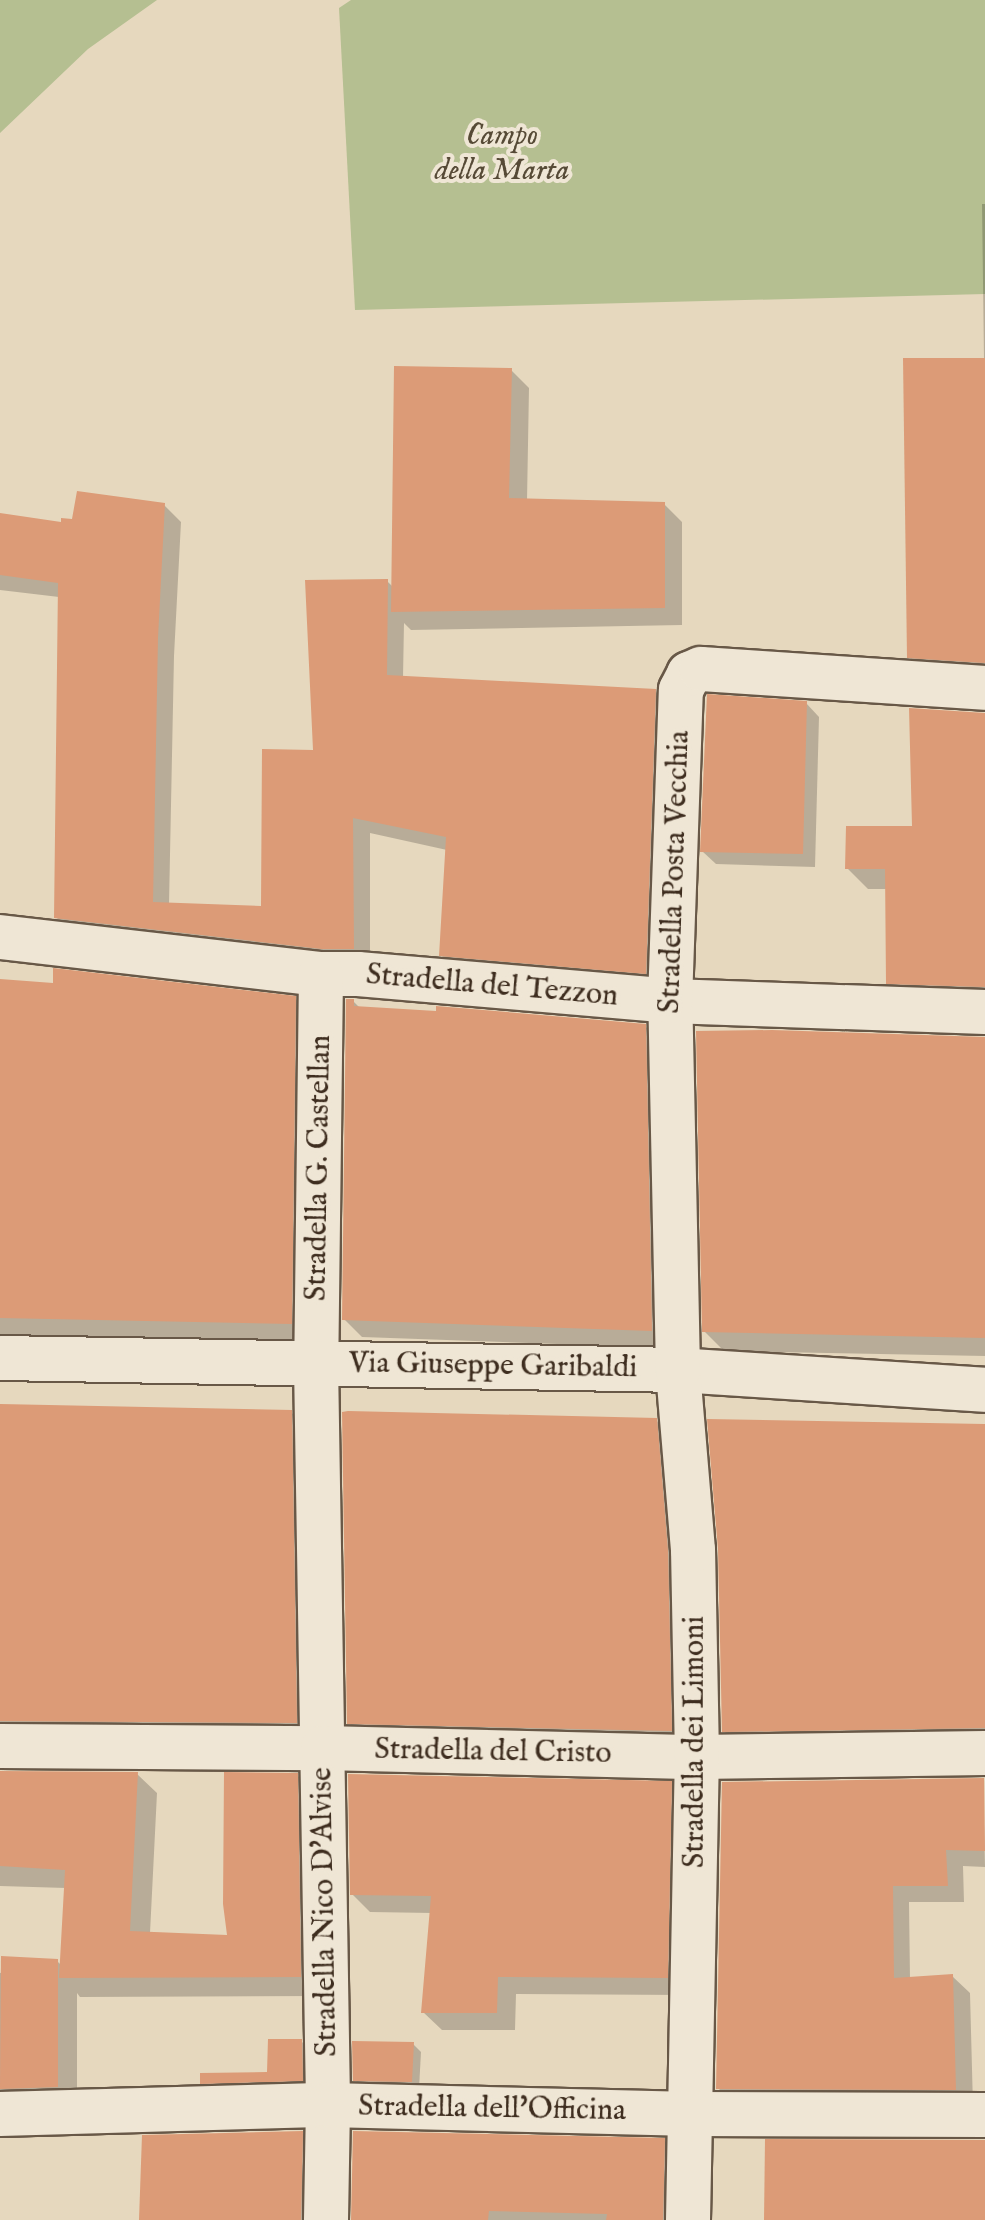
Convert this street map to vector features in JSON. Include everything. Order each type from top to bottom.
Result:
[{"type":"street","name":"Stradella Posta Vecchia","points":[[678,1370],[670,1001],[681,690],[689,674],[701,669],[985,688]]},
{"type":"street","name":"Stradella del Tezzon","points":[[0,937],[321,974],[358,974],[670,1001],[985,1012]]},
{"type":"street","name":"Stradella G. Castellan","points":[[321,974],[316,1363],[323,1748]]},
{"type":"street","name":"Via Giuseppe Garibaldi","points":[[0,1358],[678,1370],[985,1390]]},
{"type":"street","name":"Stradella dei Limoni","points":[[678,1370],[693,1550],[697,1757],[693,2114],[688,2220]]},
{"type":"street","name":"Stradella del Cristo","points":[[0,1746],[323,1748],[697,1757],[985,1753]]},
{"type":"street","name":"Stradella Nico D'Alvise","points":[[323,1748],[328,2105],[326,2220]]},
{"type":"street","name":"Stradella dell'Officina","points":[[0,2114],[328,2105],[693,2114],[985,2115]]},
{"type":"green space","points":[[0,0],[157,0],[88,49],[0,133]]},
{"type":"green space","name":"Campo della Marta","points":[[351,0],[985,0],[985,294],[355,310],[339,8]]},
{"type":"building","points":[[903,358],[985,358],[985,663],[907,658]]},
{"type":"building","points":[[394,366],[512,368],[509,498],[665,502],[665,608],[391,612]]},
{"type":"building","points":[[77,491],[165,503],[158,638],[153,902],[261,906],[262,749],[313,750],[305,580],[388,579],[387,675],[656,689],[646,974],[439,956],[446,837],[353,818],[354,949],[322,949],[54,918],[58,583],[0,575],[0,513],[61,522],[61,518],[72,519]]},
{"type":"building","points":[[707,694],[807,701],[803,854],[700,852]]},
{"type":"building","points":[[909,708],[985,713],[985,987],[886,984],[885,869],[845,869],[846,826],[912,826]]},
{"type":"building","points":[[53,968],[296,996],[292,1324],[0,1318],[0,979],[53,983]]},
{"type":"building","points":[[346,999],[354,999],[354,1006],[436,1011],[436,1006],[646,1024],[652,1331],[342,1320]]},
{"type":"building","points":[[772,1030],[985,1037],[985,1338],[702,1332],[696,1031]]},
{"type":"building","points":[[0,1404],[292,1410],[297,1723],[0,1721]]},
{"type":"building","points":[[342,1412],[657,1418],[668,1551],[672,1731],[347,1724]]},
{"type":"building","points":[[707,1419],[985,1424],[985,1728],[722,1732],[718,1549]]},
{"type":"building","points":[[0,1771],[138,1772],[130,1931],[227,1935],[223,1904],[224,1772],[298,1773],[301,1977],[59,1978],[65,1870],[0,1866]]},
{"type":"building","points":[[348,1774],[672,1781],[668,1978],[498,1977],[497,2013],[421,2013],[431,1896],[350,1895]]},
{"type":"building","points":[[984,1778],[985,1851],[946,1850],[948,1886],[893,1886],[894,1978],[953,1974],[956,2090],[716,2089],[722,1782]]},
{"type":"building","points":[[1,1956],[58,1959],[58,2087],[0,2089]]},
{"type":"building","points":[[268,2039],[302,2039],[303,2081],[200,2084],[200,2073],[267,2072]]},
{"type":"building","points":[[352,2041],[414,2042],[412,2082],[353,2081]]},
{"type":"building","points":[[303,2131],[301,2220],[139,2220],[142,2135]]},
{"type":"building","points":[[353,2131],[665,2138],[663,2220],[606,2220],[607,2214],[489,2211],[488,2220],[351,2220]]},
{"type":"building","points":[[765,2139],[985,2140],[985,2220],[764,2220]]}]
